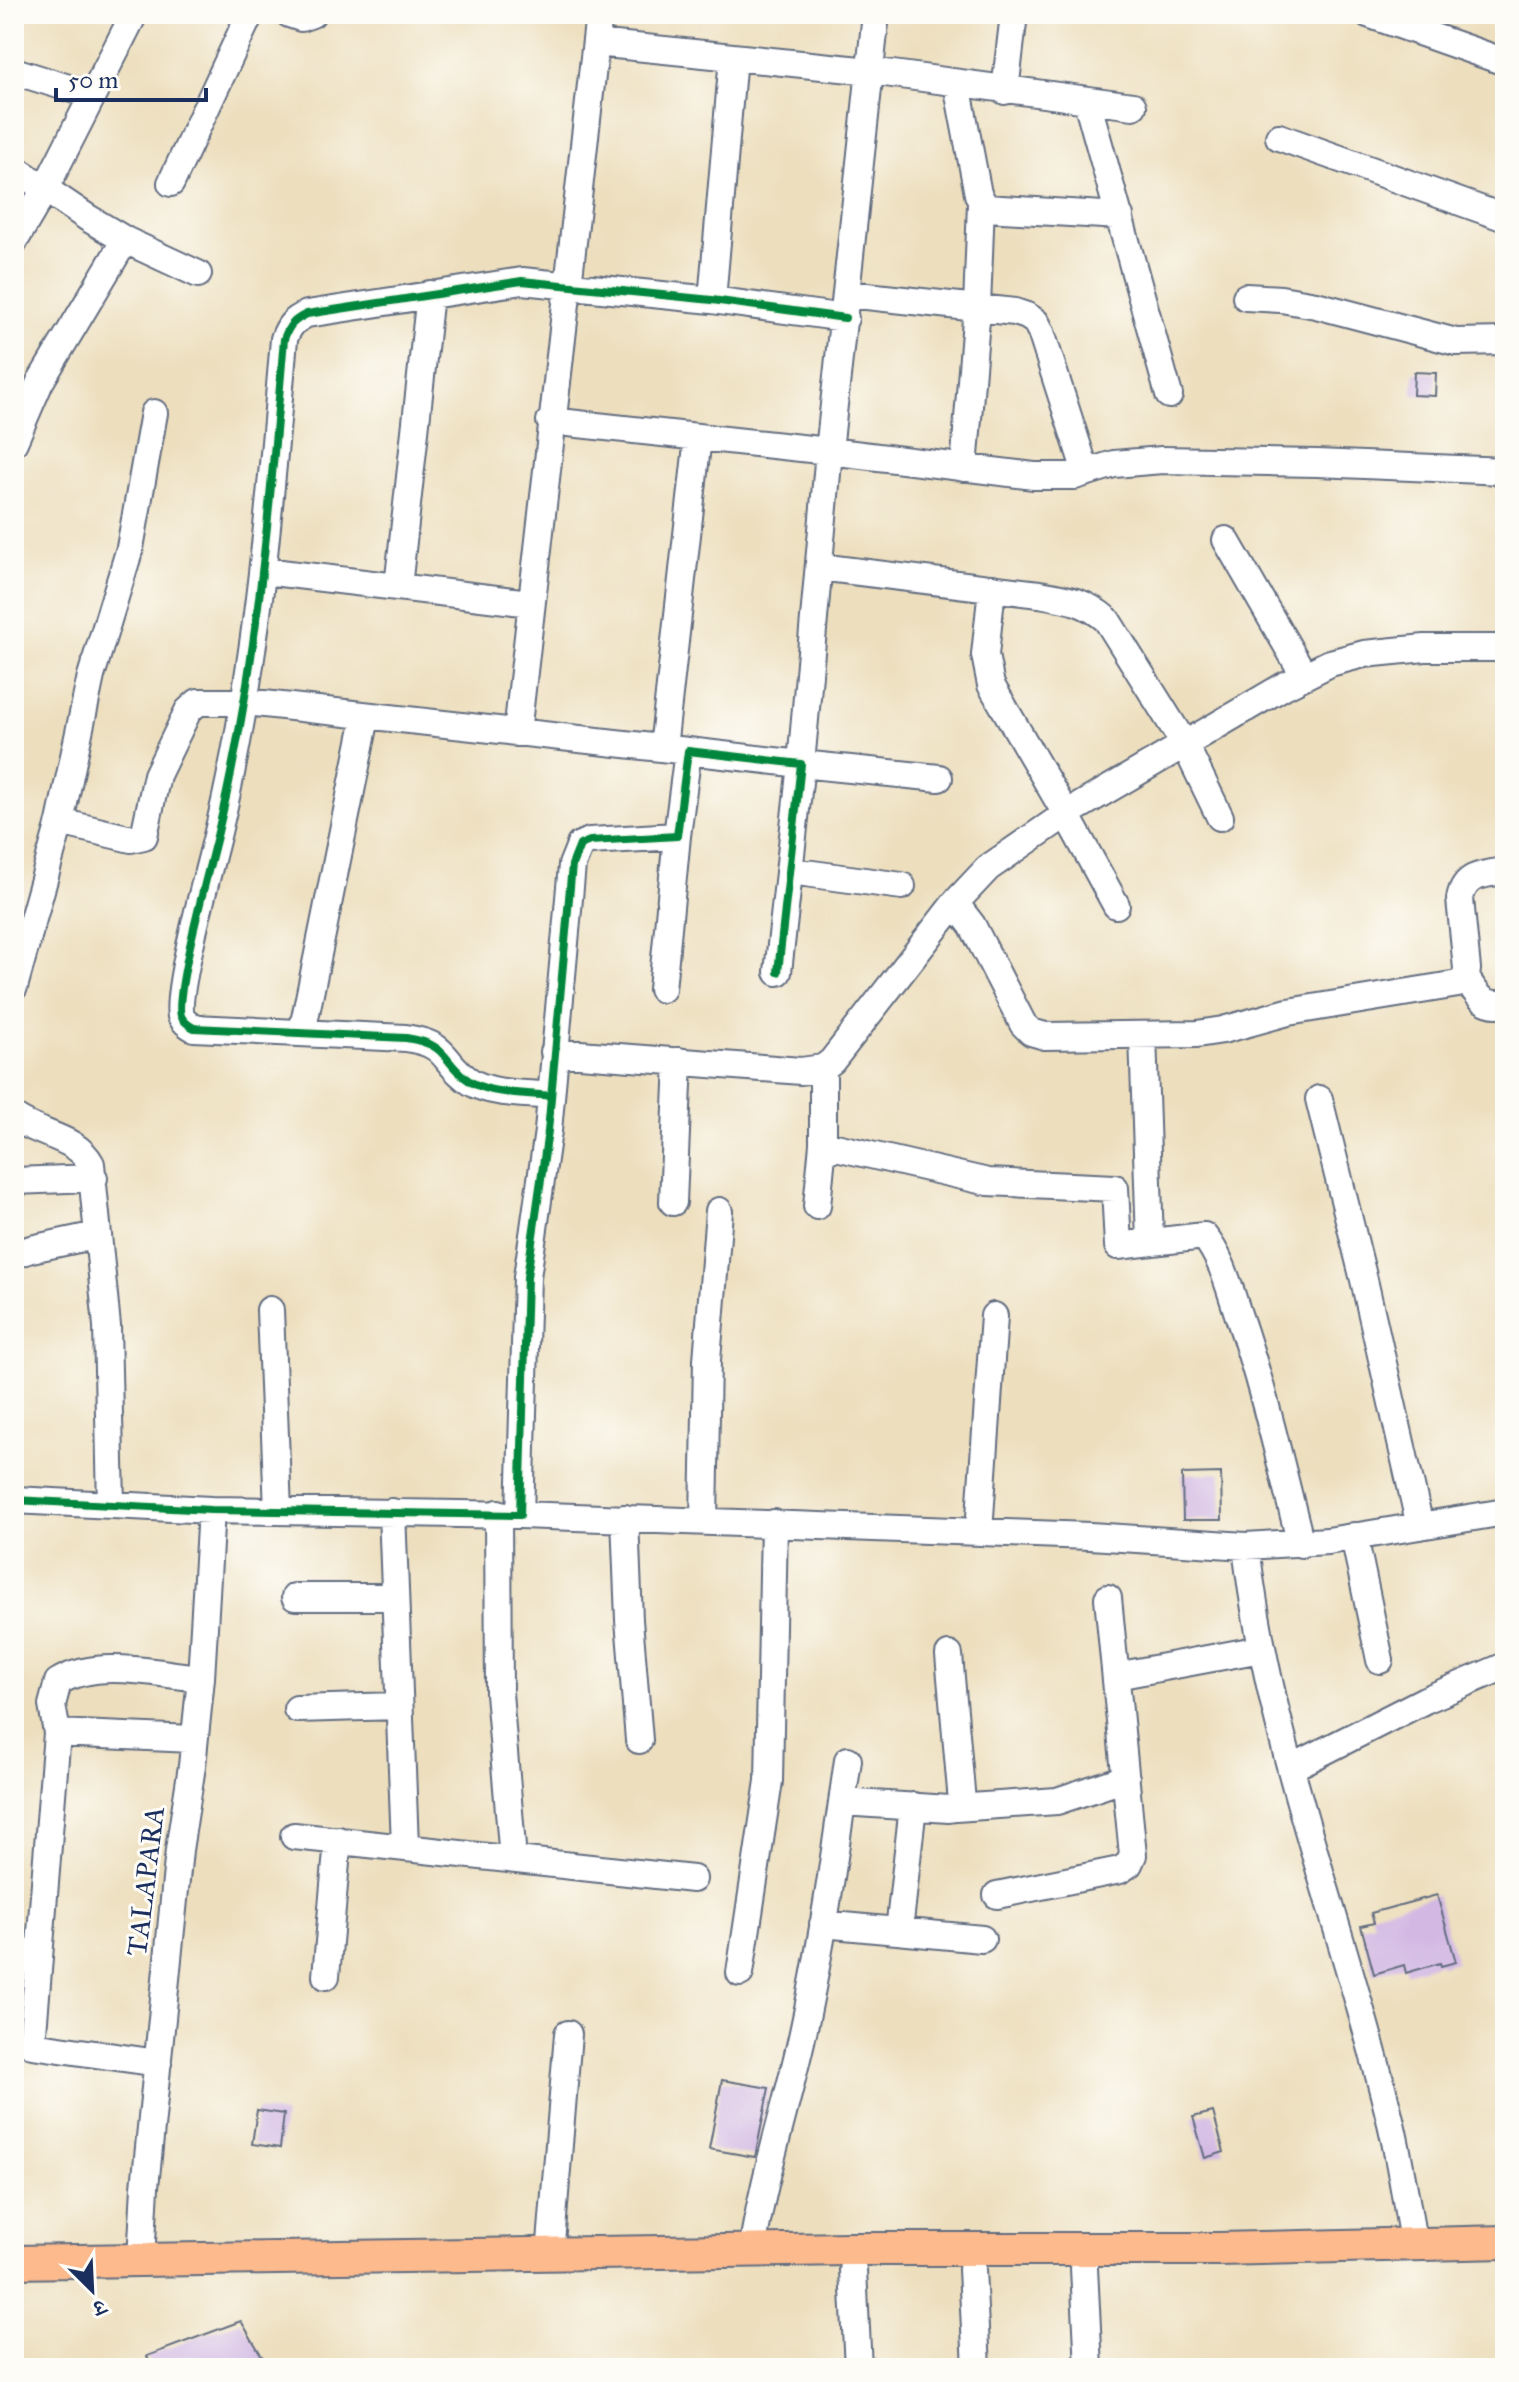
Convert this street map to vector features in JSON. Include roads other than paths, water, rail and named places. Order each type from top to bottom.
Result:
[{"type":"main road","points":[[14,2262],[752,2251],[1414,2246],[1505,2242]]},
{"type":"main road","points":[[14,2280],[1385,2266],[1505,2261]]},
{"type":"street","points":[[14,242],[45,189],[134,14]]},
{"type":"street","points":[[171,183],[250,14]]},
{"type":"street","points":[[289,14],[301,18],[312,14]]},
{"type":"street","points":[[517,733],[550,421],[569,285],[599,14]]},
{"type":"street","points":[[778,972],[876,14]]},
{"type":"street","points":[[1005,91],[1014,14]]},
{"type":"street","points":[[1368,14],[1505,62]]},
{"type":"street","points":[[596,43],[870,71],[1133,106]]},
{"type":"street","points":[[712,300],[733,57]]},
{"type":"street","points":[[14,71],[91,95]]},
{"type":"street","points":[[957,84],[981,203],[977,307],[964,468]]},
{"type":"street","points":[[1087,101],[1169,395]]},
{"type":"street","points":[[1279,137],[1505,218]]},
{"type":"street","points":[[14,168],[125,240],[198,274]]},
{"type":"street","points":[[981,203],[996,211],[1120,216]]},
{"type":"street","points":[[14,442],[40,382],[125,240]]},
{"type":"street","points":[[551,1096],[486,1088],[471,1082],[442,1050],[427,1041],[194,1028],[186,1024],[181,1015],[180,1002],[193,935],[246,702],[264,571],[284,339],[288,327],[307,314],[522,281],[712,300],[846,306],[977,307],[1015,312],[1036,322],[1086,472]]},
{"type":"street","points":[[398,587],[430,294]]},
{"type":"street","points":[[1246,297],[1316,305],[1456,342],[1505,341]]},
{"type":"street","points":[[14,987],[60,822],[91,676],[130,548],[154,413]]},
{"type":"street","points":[[550,421],[1057,477],[1114,464],[1162,460],[1505,471]]},
{"type":"street","points":[[662,989],[677,836],[675,750],[698,437]]},
{"type":"street","points":[[1226,540],[1304,675]]},
{"type":"street","points":[[819,567],[1074,600],[1092,607],[1107,620],[1185,745],[1220,817]]},
{"type":"street","points":[[264,571],[530,603]]},
{"type":"street","points":[[992,588],[985,655],[991,685],[1116,905]]},
{"type":"street","points":[[554,1052],[801,1071],[823,1068],[832,1061],[955,903],[988,868],[1066,814],[1304,675],[1330,663],[1364,654],[1425,648],[1505,648]]},
{"type":"street","points":[[60,822],[131,839],[144,836],[153,786],[188,711],[198,702],[246,702],[939,778]]},
{"type":"street","points":[[302,1033],[366,717]]},
{"type":"street","points":[[513,1859],[499,1693],[509,1514],[527,1277],[551,1096],[575,854],[580,845],[590,841],[677,836]]},
{"type":"street","points":[[790,871],[902,886]]},
{"type":"street","points":[[1505,871],[1478,875],[1468,880],[1461,888],[1460,899],[1466,978],[1486,1004],[1494,1006],[1505,1003]]},
{"type":"street","points":[[955,903],[972,925],[1023,1024],[1031,1032],[1045,1036],[1197,1034],[1288,1012],[1458,984],[1466,978]]},
{"type":"street","points":[[1143,1035],[1150,1242]]},
{"type":"street","points":[[673,1202],[679,1061]]},
{"type":"street","points":[[817,1206],[823,1144],[823,1068]]},
{"type":"street","points":[[1319,1099],[1420,1526]]},
{"type":"street","points":[[14,1117],[40,1132],[80,1148],[91,1164],[107,1326],[111,1505]]},
{"type":"street","points":[[823,1144],[988,1182],[1115,1188],[1118,1246],[1204,1236],[1222,1266],[1251,1351],[1301,1544]]},
{"type":"street","points":[[14,1181],[94,1178]]},
{"type":"street","points":[[704,1521],[707,1360],[719,1211]]},
{"type":"street","points":[[14,1255],[97,1235]]},
{"type":"street","points":[[270,1310],[278,1511]]},
{"type":"street","points":[[979,1531],[994,1316]]},
{"type":"street","points":[[14,1500],[211,1510],[509,1514],[774,1523],[1246,1546],[1301,1544],[1505,1512]]},
{"type":"street","name":"TALAPARA","points":[[141,2260],[145,2187],[179,1850],[201,1678],[211,1510]]},
{"type":"street","points":[[392,1512],[405,1846]]},
{"type":"street","points":[[625,1518],[629,1620],[639,1740]]},
{"type":"street","points":[[740,1973],[769,1781],[774,1523]]},
{"type":"street","points":[[1354,1536],[1380,1660]]},
{"type":"street","points":[[1246,1546],[1261,1649],[1291,1768],[1390,2117],[1414,2246]]},
{"type":"street","points":[[295,1597],[395,1597]]},
{"type":"street","points":[[997,1895],[1120,1870],[1129,1864],[1133,1855],[1108,1598]]},
{"type":"street","points":[[1116,1676],[1261,1649]]},
{"type":"street","points":[[949,1655],[963,1793],[962,1802],[956,1808]]},
{"type":"street","points":[[1291,1768],[1425,1700],[1505,1666]]},
{"type":"street","points":[[158,2063],[32,2045],[57,1733],[52,1705],[58,1682],[88,1670],[114,1669],[201,1678]]},
{"type":"street","points":[[297,1709],[398,1706]]},
{"type":"street","points":[[57,1733],[193,1739]]},
{"type":"street","points":[[752,2251],[768,2164],[802,2038],[848,1760]]},
{"type":"street","points":[[842,1802],[956,1808],[1057,1801],[1126,1778]]},
{"type":"street","points":[[899,1931],[913,1806]]},
{"type":"street","points":[[294,1836],[693,1879]]},
{"type":"street","points":[[326,1976],[338,1840]]},
{"type":"street","points":[[823,1924],[982,1939]]},
{"type":"street","points":[[550,2255],[568,2034]]},
{"type":"street","points":[[1084,2268],[1089,2368]]},
{"type":"street","points":[[972,2269],[977,2368]]},
{"type":"street","points":[[853,2270],[858,2368]]}]
